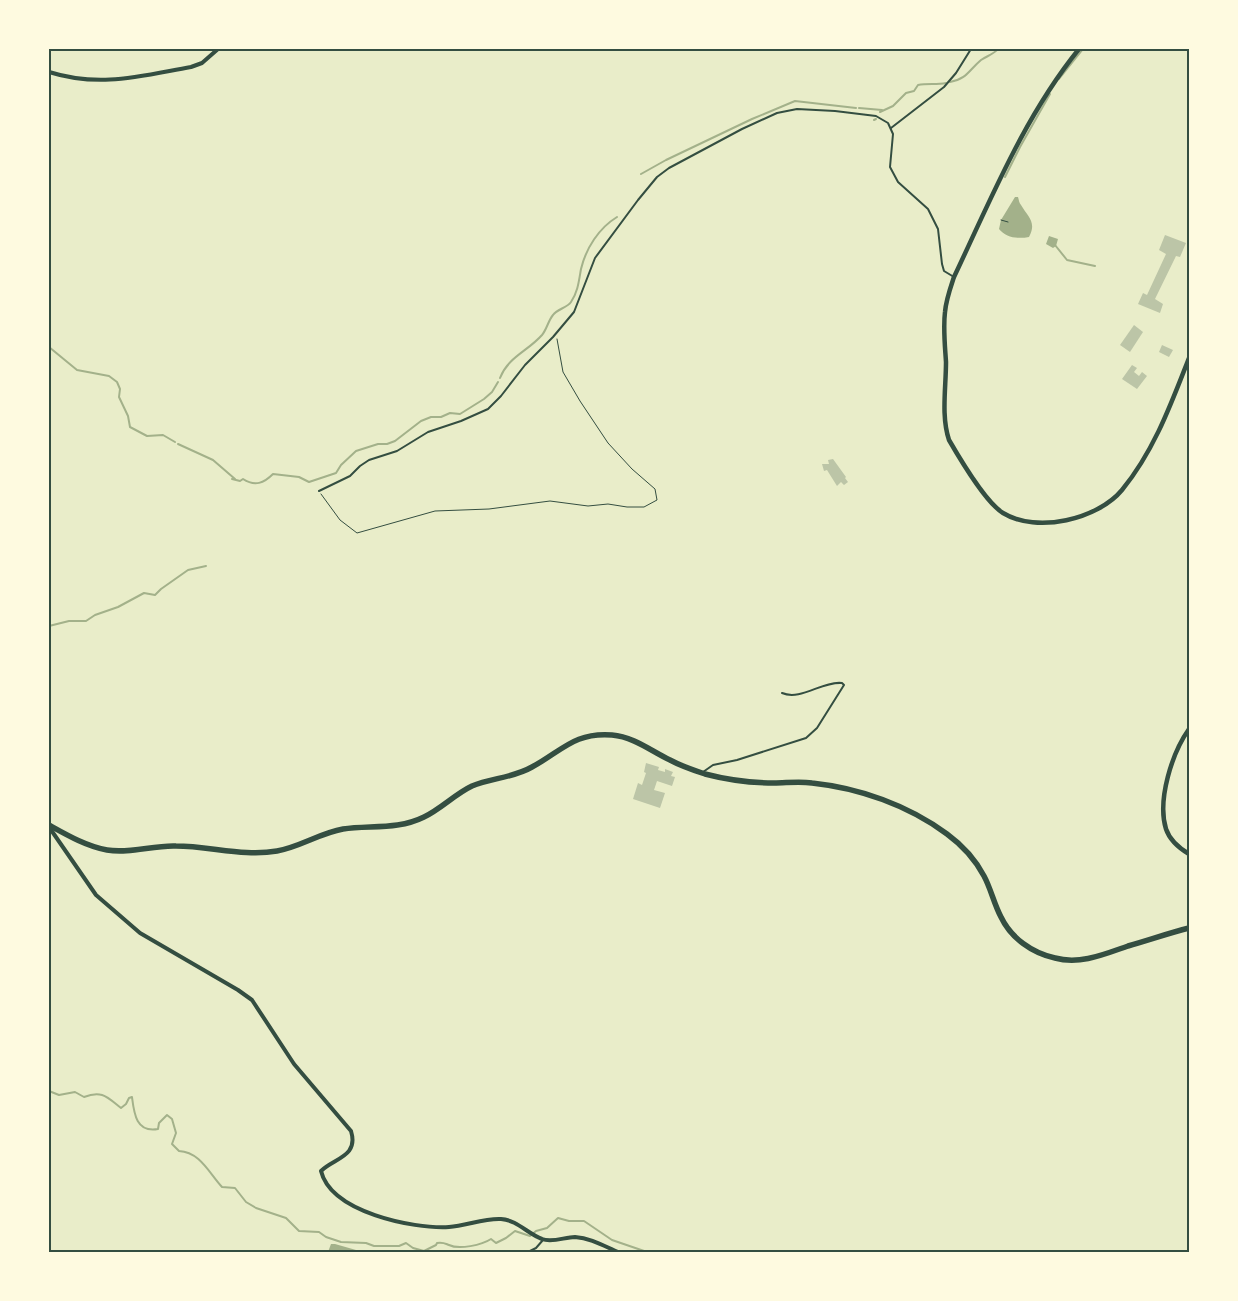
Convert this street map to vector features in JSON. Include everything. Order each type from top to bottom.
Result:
[{"type":"main road","points":[[49,826],[82,842],[109,850],[121,851],[174,846],[245,852],[276,851],[287,849],[339,830],[383,828],[421,819],[436,811],[467,788],[518,774],[532,767],[555,750],[572,742],[595,735],[619,736],[633,740],[669,760],[702,773],[749,782],[809,782],[836,787],[874,797],[914,813],[946,833],[963,847],[974,860],[984,876],[1001,918],[1013,934],[1036,951],[1055,958],[1090,959],[1168,933],[1189,928]]},
{"type":"street","points":[[49,72],[83,80],[121,80],[191,67],[202,63],[218,49]]},
{"type":"street","points":[[1079,49],[1060,72],[1038,106],[1010,159],[954,278],[949,293],[945,319],[946,432],[955,450],[989,500],[1004,514],[1019,520],[1036,523],[1070,520],[1092,511],[1120,491],[1140,465],[1163,423],[1189,358]]},
{"type":"street","points":[[1189,729],[1183,738],[1169,774],[1164,805],[1164,818],[1169,834],[1179,848],[1189,854]]},
{"type":"street","points":[[49,826],[96,895],[140,933],[252,1000],[294,1064],[351,1131],[353,1140],[351,1149],[342,1158],[327,1165],[321,1171],[323,1181],[337,1195],[356,1207],[373,1214],[421,1226],[449,1227],[501,1219],[520,1226],[542,1240],[574,1237],[585,1239],[618,1252]]},
{"type":"lane","points":[[891,128],[944,88],[971,49]]},
{"type":"lane","points":[[319,492],[350,476],[369,460],[397,451],[428,432],[461,421],[488,409],[502,396],[525,365],[556,334],[574,312],[595,258],[638,200],[657,178],[669,168],[742,129],[787,110],[835,111],[876,116],[888,122],[894,134],[890,167],[898,182],[928,209],[938,229],[944,271],[954,278]]},
{"type":"lane","points":[[702,773],[713,765],[737,760],[806,738],[817,728],[844,685],[833,682],[806,692],[788,695],[782,692]]},
{"type":"lane","points":[[528,1252],[536,1248],[542,1240]]},
{"type":"path","points":[[1001,220],[1008,222]]},
{"type":"path","points":[[319,492],[340,520],[357,533],[435,511],[489,510],[550,501],[588,506],[608,504],[627,507],[644,506],[656,500],[655,489],[632,469],[608,443],[580,401],[563,372],[556,334]]},
{"type":"shaded area","points":[[1015,197],[1018,197],[1031,220],[1032,227],[1029,237],[1012,237],[999,229],[1001,220]]},
{"type":"shaded area","points":[[1049,236],[1058,239],[1056,246],[1053,248],[1046,244]]},
{"type":"shaded area","points":[[331,1244],[335,1244],[363,1252],[328,1252]]},
{"type":"building","points":[[1165,235],[1186,243],[1180,257],[1176,256],[1155,299],[1163,304],[1160,313],[1138,304],[1143,293],[1147,295],[1166,254],[1159,250]]},
{"type":"building","points":[[1134,325],[1143,332],[1130,352],[1120,345]]},
{"type":"building","points":[[1162,345],[1173,350],[1169,357],[1159,352]]},
{"type":"building","points":[[1132,365],[1137,368],[1134,372],[1139,376],[1142,372],[1147,376],[1137,389],[1122,379]]},
{"type":"building","points":[[833,459],[846,477],[848,482],[844,485],[841,482],[837,486],[827,470],[824,471],[822,464],[829,464],[828,460]]},
{"type":"building","points":[[646,763],[659,767],[658,770],[665,772],[665,769],[673,772],[671,776],[675,777],[672,786],[657,781],[654,790],[665,793],[660,808],[633,799],[638,783],[642,785],[646,773],[644,772]]},
{"type":"waterway","points":[[950,82],[960,79],[981,60],[998,49]]},
{"type":"waterway","points":[[1059,79],[1083,49]]},
{"type":"waterway","points":[[880,112],[893,106],[906,93],[914,91],[918,85],[946,83]]},
{"type":"waterway","points":[[1005,177],[1050,94]]},
{"type":"waterway","points":[[641,174],[752,119],[795,101],[856,108]]},
{"type":"waterway","points":[[859,108],[882,110]]},
{"type":"waterway","points":[[500,378],[513,359],[537,341],[551,317],[571,302],[577,290],[583,261],[590,246],[604,227],[617,217]]},
{"type":"waterway","points":[[1055,245],[1067,260],[1095,266]]},
{"type":"waterway","points":[[49,347],[77,370],[109,376],[117,382],[120,389],[119,397],[128,416],[130,427],[147,436],[163,435],[175,442]]},
{"type":"waterway","points":[[232,479],[240,481],[243,479],[251,483],[259,483],[273,474],[299,477],[309,482],[336,473],[341,465],[356,451],[395,441],[421,421],[431,417],[441,417],[450,413],[460,414],[484,399],[492,392],[498,382]]},
{"type":"waterway","points":[[178,444],[213,460],[235,479]]},
{"type":"waterway","points":[[49,626],[69,621],[86,621],[144,593],[155,595],[188,570],[206,566]]},
{"type":"waterway","points":[[49,1091],[59,1095],[75,1092],[84,1097],[95,1094],[100,1095],[108,1098],[121,1108],[132,1097],[135,1115],[145,1128],[158,1129],[159,1123],[167,1115],[172,1119],[176,1133],[172,1144],[179,1151],[186,1152],[198,1159],[222,1187],[235,1188],[246,1202],[256,1208],[286,1218],[299,1231],[319,1232],[326,1237],[341,1242],[366,1243],[374,1246],[399,1246],[406,1243],[413,1248],[424,1251],[437,1243],[459,1247],[476,1245],[491,1239],[496,1243],[515,1231],[530,1236],[536,1231],[547,1228],[558,1218],[569,1221],[584,1221],[612,1240],[647,1252]]}]
